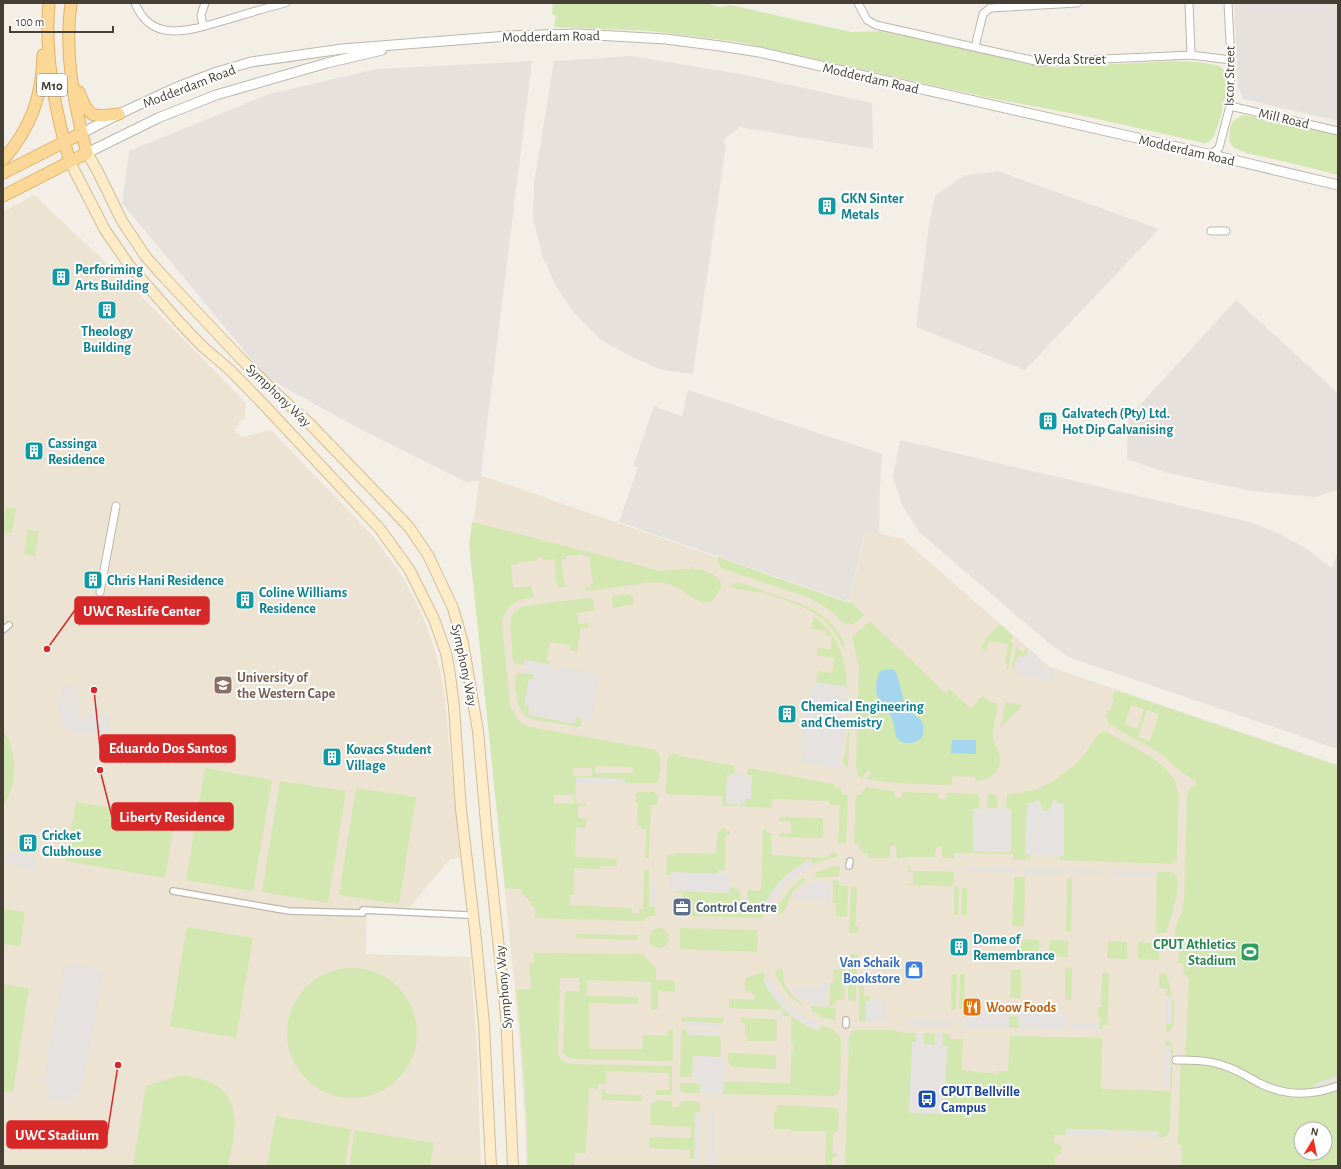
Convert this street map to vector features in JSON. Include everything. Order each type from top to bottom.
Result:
[{"type":"main road","name":"M10","points":[[49,3],[47,27],[53,91],[70,162]]},
{"type":"main road","name":"M10","points":[[71,3],[69,50],[70,68],[87,153]]},
{"type":"main road","points":[[3,160],[26,129],[35,108],[41,86],[43,44],[47,27]]},
{"type":"main road","points":[[70,68],[83,104],[90,114],[101,116],[119,114]]},
{"type":"main road","points":[[3,174],[82,134]]},
{"type":"main road","points":[[3,196],[87,153]]},
{"type":"main road","name":"Symphony Way","points":[[87,153],[98,170],[122,221],[146,257],[162,276],[242,360],[310,424],[409,527],[428,555],[453,608],[463,643],[478,731],[487,835],[506,1015],[514,1166]]},
{"type":"main road","name":"Symphony Way","points":[[70,162],[105,230],[129,265],[197,340],[230,370],[380,529],[409,569],[434,619],[446,653],[454,707],[461,809],[485,1031],[491,1166]]},
{"type":"street","points":[[135,3],[141,14],[147,20],[161,29],[180,32],[274,4],[285,3]]},
{"type":"street","points":[[203,26],[201,15],[205,3]]},
{"type":"street","points":[[859,5],[867,3]]},
{"type":"street","points":[[975,47],[982,18],[986,10],[990,8],[1077,3]]},
{"type":"street","points":[[1189,3],[1191,55]]},
{"type":"street","name":"Iscor Street","points":[[1219,148],[1230,106],[1228,3]]},
{"type":"street","name":"Werda Street","points":[[859,5],[867,20],[884,27],[1040,62],[1191,55],[1230,60]]},
{"type":"street","name":"Modderdam Road","points":[[82,134],[119,114],[175,88],[217,72],[251,62],[356,48],[397,46],[531,34],[618,35],[666,39],[759,52],[1338,185]]},
{"type":"street","name":"Modderdam Road","points":[[87,153],[158,118],[216,95],[327,63],[397,46]]},
{"type":"street","name":"Mill Road","points":[[1230,106],[1338,131]]},
{"type":"street","points":[[1210,155],[1219,148],[1225,158]]},
{"type":"street","points":[[1211,231],[1226,231]]},
{"type":"street","points":[[100,592],[116,506]]},
{"type":"street","points":[[3,630],[9,625]]},
{"type":"street","points":[[173,891],[289,911],[363,913],[363,910],[467,914]]},
{"type":"street","points":[[1176,1060],[1221,1065],[1240,1072],[1265,1086],[1286,1093],[1309,1094],[1338,1086]]},
{"type":"shaded area","points":[[1234,3],[1338,3],[1338,121],[1243,99],[1238,86]]},
{"type":"shaded area","points":[[631,56],[746,75],[872,103],[873,149],[740,127],[725,138],[724,144],[726,145],[693,374],[662,370],[632,357],[601,340],[574,313],[556,286],[543,258],[533,219],[534,184],[554,61]]},
{"type":"shaded area","points":[[532,61],[480,481],[466,482],[358,428],[266,377],[122,203],[129,151],[269,94],[377,69]]},
{"type":"shaded area","points":[[998,171],[1159,229],[1025,370],[916,327],[930,218],[935,196],[963,176]]},
{"type":"shaded area","name":"University of the Western Cape","points":[[34,195],[137,292],[246,403],[245,418],[238,423],[240,424],[234,430],[242,437],[271,430],[373,536],[402,576],[417,604],[434,648],[441,675],[445,700],[460,858],[450,859],[410,907],[367,907],[366,954],[470,957],[477,1047],[481,1166],[3,1166],[3,212]]},
{"type":"shaded area","points":[[1236,300],[1338,393],[1338,490],[1315,497],[1251,491],[1164,472],[1127,459],[1128,418]]},
{"type":"shaded area","points":[[688,390],[882,454],[879,536],[865,532],[849,602],[619,522],[638,467],[633,466],[654,406],[682,416]]},
{"type":"shaded area","points":[[900,440],[1250,522],[1278,533],[1307,549],[1332,568],[1338,550],[1338,749],[1068,657],[1051,645],[919,532],[902,505],[893,477]]},
{"type":"shaded area","points":[[480,475],[849,603],[866,530],[903,539],[1050,667],[1338,765],[1338,1166],[526,1166],[525,1122],[519,1031],[470,545]]},
{"type":"shaded area","points":[[1029,650],[1043,662],[1039,666],[1040,668],[1048,669],[1050,667],[1055,669],[1053,681],[1019,675],[1019,670],[1014,669],[1017,657],[1024,656]]},
{"type":"shaded area","points":[[525,660],[553,665],[552,670],[558,671],[559,667],[599,674],[591,721],[576,718],[575,724],[528,715],[529,707],[524,704],[529,679],[533,679],[534,676],[532,674],[523,673]]},
{"type":"shaded area","points":[[816,682],[847,687],[841,724],[846,725],[839,769],[801,762],[803,750],[800,749],[810,686],[816,687]]},
{"type":"shaded area","points":[[74,685],[81,712],[76,713],[77,717],[84,719],[85,713],[110,716],[110,734],[72,734],[71,729],[63,729],[57,698],[63,696],[61,688]]},
{"type":"shaded area","points":[[727,774],[752,775],[751,799],[745,799],[745,804],[726,803]]},
{"type":"shaded area","points":[[576,777],[625,779],[625,784],[576,783]]},
{"type":"shaded area","points":[[1054,800],[1058,804],[1064,804],[1063,855],[1026,854],[1027,804],[1033,804],[1039,801],[1043,812],[1048,812]]},
{"type":"shaded area","points":[[974,809],[1010,809],[1010,851],[973,851]]},
{"type":"shaded area","points":[[10,850],[37,859],[33,871],[6,862]]},
{"type":"shaded area","points":[[810,860],[813,864],[789,880],[770,905],[765,903],[775,887],[783,878]]},
{"type":"shaded area","points":[[968,867],[1013,868],[1013,873],[968,871]]},
{"type":"shaded area","points":[[1024,868],[1067,869],[1067,874],[1024,873]]},
{"type":"shaded area","points":[[1074,870],[1104,871],[1104,874],[1074,874]]},
{"type":"shaded area","points":[[1113,871],[1156,872],[1156,875],[1145,875],[1144,877],[1113,876]]},
{"type":"shaded area","points":[[671,872],[730,874],[729,892],[670,890]]},
{"type":"shaded area","points":[[814,881],[830,881],[829,905],[824,905],[824,899],[794,899],[794,892],[800,893],[803,885],[814,886]]},
{"type":"shaded area","points":[[651,886],[656,886],[655,906],[650,906]]},
{"type":"shaded area","points":[[70,963],[98,969],[97,973],[103,974],[81,1092],[76,1091],[74,1103],[46,1098],[48,1085],[43,1084],[64,967],[69,968]]},
{"type":"shaded area","points":[[769,976],[775,989],[785,1003],[800,1015],[820,1025],[818,1030],[800,1021],[780,1005],[771,994],[763,979]]},
{"type":"shaded area","points":[[822,981],[827,981],[826,1005],[810,1004],[811,999],[800,999],[796,992],[791,992],[791,987],[822,988]]},
{"type":"shaded area","points":[[1166,996],[1172,997],[1171,1023],[1166,1023]]},
{"type":"shaded area","points":[[872,999],[886,1001],[886,1021],[866,1021],[866,1001],[872,1001]]},
{"type":"shaded area","points":[[968,1003],[1009,1004],[1011,1016],[1009,1016],[1009,1028],[964,1027],[964,1021],[967,1021]]},
{"type":"shaded area","points":[[1020,1010],[1064,1011],[1064,1016],[1067,1016],[1067,1025],[1064,1025],[1064,1029],[1019,1028],[1018,1015],[1020,1015]]},
{"type":"shaded area","points":[[908,1020],[950,1021],[950,1026],[908,1025]]},
{"type":"shaded area","points":[[686,1022],[722,1023],[721,1027],[686,1026]]},
{"type":"shaded area","points":[[1071,1024],[1100,1024],[1100,1029],[1071,1029]]},
{"type":"shaded area","points":[[687,1030],[720,1032],[720,1036],[687,1035]]},
{"type":"shaded area","points":[[916,1033],[924,1033],[924,1044],[935,1045],[935,1034],[943,1034],[942,1046],[947,1046],[945,1114],[909,1113],[912,1042],[916,1042]]},
{"type":"shaded area","points":[[1165,1046],[1171,1046],[1170,1088],[1164,1088]]},
{"type":"shaded area","points":[[693,1056],[724,1057],[723,1095],[700,1094],[701,1082],[693,1082]]},
{"type":"shaded area","points":[[1338,1076],[1338,1081],[1315,1088],[1314,1084]]},
{"type":"shaded area","points":[[696,1113],[701,1113],[700,1161],[694,1161]]},
{"type":"shaded area","points":[[709,1113],[714,1113],[713,1166],[708,1166]]},
{"type":"shaded area","points":[[1066,1129],[1109,1130],[1109,1136],[1066,1135]]},
{"type":"shaded area","points":[[1121,1131],[1158,1132],[1158,1137],[1120,1136]]},
{"type":"green space","points":[[553,3],[704,3],[720,7],[730,5],[851,32],[884,31],[1038,66],[1056,67],[1174,61],[1197,62],[1217,65],[1226,73],[1225,97],[1214,136],[1209,142],[1204,143],[1075,114],[990,98],[739,42],[651,31],[554,27],[556,15],[552,15]]},
{"type":"green space","points":[[1242,115],[1256,116],[1338,135],[1338,175],[1246,153],[1233,147],[1229,141],[1230,128],[1233,121]]},
{"type":"green space","points":[[6,507],[16,509],[12,533],[3,532]]},
{"type":"green space","points":[[472,522],[661,571],[690,570],[691,567],[715,576],[721,583],[720,589],[711,601],[701,602],[676,587],[658,582],[586,591],[585,588],[591,587],[591,584],[593,584],[589,556],[584,556],[583,554],[566,556],[566,559],[561,560],[565,587],[558,588],[558,585],[556,584],[554,559],[544,560],[543,557],[537,558],[537,561],[519,562],[519,564],[511,565],[513,588],[531,586],[534,597],[518,601],[509,607],[502,622],[510,706],[517,719],[530,727],[655,750],[660,757],[657,783],[625,783],[625,779],[576,778],[575,803],[586,804],[586,806],[578,806],[578,818],[586,818],[586,828],[576,827],[575,857],[617,859],[617,866],[600,866],[600,869],[574,868],[574,895],[570,895],[569,905],[632,908],[632,913],[639,913],[639,909],[643,909],[644,870],[649,870],[649,906],[655,907],[655,916],[649,916],[642,921],[535,918],[535,908],[531,904],[531,901],[528,901],[528,898],[525,898],[525,895],[522,895],[522,889],[505,888],[469,544]],"holes":[[[595,766],[633,767],[633,773],[595,773]],[[573,768],[592,768],[592,776],[573,776]],[[554,795],[574,795],[574,804],[554,803]]]},
{"type":"green space","points":[[28,530],[39,531],[35,556],[24,554]]},
{"type":"green space","points":[[718,557],[849,603],[850,601],[864,615],[854,624],[845,624],[830,610],[810,598],[721,568],[718,562]]},
{"type":"green space","points":[[735,583],[752,586],[803,605],[822,615],[838,632],[845,644],[844,649],[839,639],[827,624],[812,612],[767,594],[730,586]]},
{"type":"green space","points":[[629,594],[633,597],[634,604],[613,608],[613,596]]},
{"type":"green space","points":[[589,598],[593,600],[595,610],[577,613],[579,624],[589,623],[588,628],[581,627],[577,651],[570,650],[570,645],[550,642],[547,660],[551,661],[550,664],[525,660],[523,665],[514,663],[512,656],[510,626],[512,616],[515,611],[526,606]]},
{"type":"green space","points":[[813,616],[829,630],[839,647],[845,666],[847,687],[816,682],[818,671],[832,673],[834,658],[817,655],[818,648],[830,649],[832,636],[826,635],[826,631],[812,629]]},
{"type":"green space","points":[[870,621],[945,693],[949,689],[971,709],[982,696],[990,702],[998,704],[993,738],[999,753],[1000,764],[992,776],[987,779],[976,781],[975,777],[952,776],[951,785],[877,781],[866,779],[871,773],[868,770],[862,778],[858,775],[856,766],[859,666],[852,637]]},
{"type":"green space","points":[[1000,624],[1013,636],[1010,641],[1013,644],[1008,670],[1005,669],[1008,665],[1005,663],[1008,644],[988,641],[986,653],[982,647],[983,642]]},
{"type":"green space","points":[[1016,646],[1023,653],[1027,648],[1029,650],[1024,656],[1017,657],[1014,669],[1012,669]]},
{"type":"green space","points":[[518,673],[532,674],[534,676],[533,679],[529,679],[524,704],[529,708],[575,723],[576,718],[581,719],[581,726],[578,727],[532,719],[526,716],[522,712],[518,702],[515,678]]},
{"type":"green space","points":[[1115,690],[1338,766],[1338,1166],[1181,1166],[1182,1145],[1178,1145],[1180,1070],[1182,1065],[1185,1063],[1189,978],[1183,973],[1183,963],[1178,963],[1180,941],[1175,940],[1175,928],[1182,911],[1184,900],[1187,795],[1190,788],[1196,786],[1196,781],[1181,772],[1163,755],[1109,724],[1106,717],[1108,710],[1110,711],[1114,699],[1112,698]],"holes":[[[1131,705],[1144,709],[1138,729],[1125,724]],[[1147,710],[1159,714],[1150,741],[1138,737]]]},
{"type":"green space","points":[[1006,702],[1023,705],[1000,728]]},
{"type":"green space","points":[[849,727],[848,767],[844,765],[843,762]]},
{"type":"green space","points":[[3,731],[13,756],[14,770],[13,783],[3,806]]},
{"type":"green space","points":[[1102,732],[1106,732],[1154,759],[1166,769],[1174,779],[1179,795],[1177,860],[1173,864],[1060,860],[1059,856],[1064,856],[1064,804],[1059,804],[1054,799],[1048,811],[1044,811],[1039,800],[1033,803],[1027,803],[1025,855],[1031,855],[1029,860],[1013,860],[1013,854],[955,853],[954,858],[944,858],[942,856],[942,847],[936,847],[935,857],[909,857],[897,859],[896,846],[890,846],[890,858],[868,858],[868,853],[863,853],[859,849],[859,844],[854,844],[856,795],[860,795],[863,790],[865,790],[865,787],[894,791],[895,797],[901,798],[903,792],[938,793],[939,799],[946,799],[947,793],[977,794],[979,797],[979,809],[973,809],[973,851],[1011,852],[1011,809],[1006,808],[1007,795],[1035,790],[1055,780],[1076,764],[1097,735]]},
{"type":"green space","points":[[673,754],[735,766],[735,775],[727,774],[726,803],[737,804],[737,806],[722,806],[722,796],[666,794],[667,760],[669,756]]},
{"type":"green space","points":[[205,768],[272,780],[253,891],[186,880]]},
{"type":"green space","points":[[749,768],[833,784],[835,787],[840,788],[842,794],[848,795],[846,844],[838,843],[840,805],[830,805],[830,801],[773,799],[772,808],[740,806],[740,804],[745,804],[745,798],[751,799],[752,775],[746,775]]},
{"type":"green space","points":[[280,781],[346,791],[328,903],[262,892]]},
{"type":"green space","points":[[356,788],[416,797],[399,904],[339,895]]},
{"type":"green space","points":[[638,792],[653,792],[657,794],[658,797],[657,804],[651,805],[649,858],[645,858],[646,829],[641,829],[641,826],[637,825],[638,803],[636,802],[635,794]]},
{"type":"green space","points":[[990,794],[997,795],[998,808],[987,808],[987,796]]},
{"type":"green space","points":[[76,802],[175,819],[165,878],[66,861]]},
{"type":"green space","points":[[779,817],[822,818],[823,837],[779,837],[780,833],[791,833],[791,822],[779,821]]},
{"type":"green space","points":[[721,828],[726,828],[726,831],[730,831],[730,834],[726,835],[725,871],[718,870],[718,874],[670,872],[670,875],[666,875],[667,855],[674,855],[675,853],[716,854],[718,832],[721,832]]},
{"type":"green space","points":[[763,829],[767,830],[767,833],[771,833],[772,855],[822,858],[829,857],[829,853],[837,853],[837,857],[813,864],[810,859],[790,872],[769,896],[765,903],[768,905],[765,910],[752,904],[748,900],[747,896],[747,892],[749,890],[761,891]]},
{"type":"green space","points":[[908,865],[910,871],[954,872],[953,886],[907,885],[913,884],[913,873],[908,871]]},
{"type":"green space","points":[[834,866],[840,866],[839,876],[814,878],[816,872]]},
{"type":"green space","points":[[1157,872],[1173,872],[1177,877],[1178,884],[1176,902],[1166,933],[1156,933]]},
{"type":"green space","points":[[1014,877],[1025,877],[1024,926],[1012,926]]},
{"type":"green space","points":[[803,878],[806,880],[793,891],[784,912],[781,914],[777,912],[776,910],[791,888]]},
{"type":"green space","points":[[1067,878],[1072,879],[1071,931],[1066,931]]},
{"type":"green space","points":[[833,880],[839,881],[839,886],[848,886],[847,917],[836,916],[836,903],[833,903]]},
{"type":"green space","points":[[729,887],[737,889],[740,892],[741,905],[763,914],[762,918],[692,916],[693,902],[683,902],[683,893],[673,892],[729,893]]},
{"type":"green space","points":[[851,887],[857,887],[855,926],[859,927],[858,933],[849,933]]},
{"type":"green space","points":[[954,887],[959,887],[958,915],[954,915]]},
{"type":"green space","points":[[962,888],[967,888],[967,915],[961,915]]},
{"type":"green space","points":[[3,909],[25,912],[20,946],[3,944]]},
{"type":"green space","points":[[187,927],[253,938],[236,1038],[170,1026]]},
{"type":"green space","points":[[655,928],[663,928],[669,934],[669,942],[663,948],[655,948],[649,942],[649,934]]},
{"type":"green space","points":[[680,928],[758,930],[757,952],[680,949]]},
{"type":"green space","points":[[576,934],[637,935],[637,940],[576,938]]},
{"type":"green space","points":[[1021,939],[1039,940],[1039,956],[1020,955]]},
{"type":"green space","points":[[1050,940],[1069,941],[1067,949],[1068,957],[1049,956]]},
{"type":"green space","points":[[1108,941],[1127,942],[1127,959],[1107,958]]},
{"type":"green space","points":[[1138,942],[1159,943],[1159,960],[1138,959]]},
{"type":"green space","points":[[534,953],[642,954],[656,969],[656,980],[675,981],[675,992],[658,991],[658,1010],[651,1010],[651,982],[587,980],[587,996],[638,997],[638,1004],[589,1003],[589,1049],[642,1049],[643,1035],[668,1036],[668,1030],[673,1030],[673,1057],[671,1061],[572,1059],[568,1058],[563,1052],[565,993],[566,991],[579,991],[579,978],[560,978],[558,1054],[562,1060],[572,1064],[671,1066],[672,1068],[672,1095],[656,1095],[656,1090],[669,1090],[669,1073],[607,1071],[606,1084],[598,1084],[598,1089],[589,1088],[586,1153],[575,1153],[574,1166],[528,1166],[527,1122],[521,1034],[516,990],[531,989],[529,965],[534,962]]},
{"type":"green space","points":[[849,954],[857,954],[856,1001],[848,1000]]},
{"type":"green space","points":[[1065,967],[1072,968],[1071,1000],[1065,1000]]},
{"type":"green space","points":[[358,968],[377,973],[398,987],[412,1008],[416,1020],[416,1046],[412,1058],[398,1079],[377,1093],[365,1097],[346,1098],[327,1093],[306,1079],[292,1058],[288,1046],[287,1027],[292,1008],[306,987],[327,973],[339,969]]},
{"type":"green space","points":[[782,969],[783,971],[784,982],[789,992],[803,1004],[800,1004],[792,998],[782,986],[775,972]]},
{"type":"green space","points":[[834,969],[845,969],[844,1000],[836,1000],[835,1006],[829,1006],[830,983],[833,983]]},
{"type":"green space","points":[[1011,970],[1021,970],[1021,998],[1010,998]]},
{"type":"green space","points":[[764,972],[766,977],[763,979],[767,988],[778,1004],[791,1016],[783,1016],[782,1010],[729,1008],[729,999],[753,1000],[755,998],[755,995],[745,990],[745,980],[748,977]]},
{"type":"green space","points":[[1102,973],[1109,973],[1108,1025],[1103,1025],[1102,1029],[1100,1029],[1098,1007],[1101,1007]]},
{"type":"green space","points":[[952,974],[957,974],[956,1010],[951,1010]]},
{"type":"green space","points":[[960,974],[965,974],[964,1010],[959,1010]]},
{"type":"green space","points":[[1159,974],[1166,974],[1172,995],[1174,1007],[1173,1027],[1168,1032],[1166,1031],[1167,1024],[1171,1023],[1172,997],[1166,996],[1167,989],[1159,988]]},
{"type":"green space","points":[[3,984],[29,988],[13,1092],[3,1091]]},
{"type":"green space","points":[[859,985],[864,986],[864,996],[870,996],[869,1001],[866,1001],[866,1021],[859,1021]]},
{"type":"green space","points":[[811,1006],[836,1008],[835,1020],[821,1017],[812,1011]]},
{"type":"green space","points":[[791,1016],[819,1031],[821,1025],[834,1030],[841,1042],[840,1089],[838,1093],[834,1096],[723,1094],[724,1082],[790,1083],[791,1053],[793,1053],[793,1043],[791,1042]]},
{"type":"green space","points":[[681,1017],[724,1018],[723,1023],[681,1022]]},
{"type":"green space","points":[[1009,1017],[1017,1017],[1019,1028],[1009,1027]]},
{"type":"green space","points":[[742,1018],[775,1019],[775,1021],[777,1021],[776,1041],[747,1041],[747,1035],[745,1035],[745,1023],[741,1023]]},
{"type":"green space","points":[[685,1029],[687,1030],[687,1035],[721,1036],[720,1057],[693,1056],[692,1077],[680,1076],[681,1032]]},
{"type":"green space","points":[[893,1030],[904,1033],[916,1033],[916,1042],[912,1042],[910,1112],[946,1046],[942,1046],[943,1034],[950,1034],[950,1039],[963,1039],[962,1070],[997,1073],[997,1071],[1008,1071],[1010,1036],[1102,1038],[1101,1089],[1171,1091],[1170,1132],[1166,1136],[1160,1138],[1158,1131],[1066,1129],[1065,1135],[1054,1135],[1054,1143],[1060,1144],[1062,1148],[1061,1154],[1055,1155],[1055,1166],[845,1166],[849,1037],[852,1031]]},
{"type":"green space","points":[[924,1033],[935,1034],[935,1045],[923,1044]]},
{"type":"green space","points":[[1167,1040],[1173,1045],[1172,1088],[1170,1088],[1171,1046],[1165,1045]]},
{"type":"green space","points":[[728,1053],[776,1055],[776,1069],[733,1067],[728,1062]]},
{"type":"green space","points":[[177,1076],[196,1077],[205,1080],[221,1089],[227,1095],[231,1103],[235,1120],[228,1166],[133,1166],[146,1086]]},
{"type":"green space","points":[[680,1083],[699,1083],[700,1093],[683,1093],[680,1090]]},
{"type":"green space","points":[[602,1089],[605,1089],[605,1094],[642,1095],[642,1101],[602,1100]]},
{"type":"green space","points":[[656,1100],[672,1101],[672,1107],[679,1107],[682,1101],[696,1101],[700,1104],[700,1112],[695,1113],[694,1159],[690,1159],[690,1150],[649,1148],[650,1137],[691,1138],[691,1127],[650,1125],[651,1103],[655,1103]]},
{"type":"green space","points":[[777,1105],[835,1108],[839,1112],[838,1131],[833,1133],[832,1153],[837,1153],[837,1157],[832,1157],[832,1166],[825,1166],[826,1131],[790,1131],[790,1129],[774,1129],[774,1112],[777,1112]]},
{"type":"green space","points":[[276,1116],[351,1129],[345,1166],[267,1166]]},
{"type":"green space","points":[[355,1130],[434,1143],[430,1166],[349,1166]]},
{"type":"water","points":[[889,669],[894,670],[896,673],[909,710],[922,721],[922,738],[915,742],[906,743],[900,741],[896,737],[892,718],[880,702],[877,695],[876,688],[880,671]]},
{"type":"water","points":[[952,740],[976,740],[976,754],[951,753]]},
{"type":"place","name":"GKN Sinter Metals","points":[[827,206]]},
{"type":"place","name":"Perforiming Arts Building","points":[[61,277]]},
{"type":"place","name":"Theology Building","points":[[107,310]]},
{"type":"place","name":"Galvatech (Pty) Ltd. Hot Dip Galvanising","points":[[1048,421]]},
{"type":"place","name":"Cassinga Residence","points":[[34,451]]},
{"type":"place","name":"Chris Hani Residence","points":[[93,580]]},
{"type":"place","name":"Coline Williams Residence","points":[[245,600]]},
{"type":"place","name":"UWC ResLife Center","points":[[47,649]]},
{"type":"place","name":"University of the Western Cape","points":[[223,685]]},
{"type":"place","name":"Eduardo Dos Santos","points":[[94,690]]},
{"type":"place","name":"Chemical Engineering and Chemistry","points":[[787,714]]},
{"type":"place","name":"Kovacs Student Village","points":[[332,757]]},
{"type":"place","name":"Liberty Residence","points":[[100,770]]},
{"type":"place","name":"Cricket Clubhouse","points":[[28,843]]},
{"type":"place","name":"Control Centre","points":[[682,907]]},
{"type":"place","name":"Dome of Remembrance","points":[[959,947]]},
{"type":"place","name":"CPUT Athletics Stadium","points":[[1250,952]]},
{"type":"place","name":"Van Schaik Bookstore","points":[[914,970]]},
{"type":"place","name":"Woow Foods","points":[[972,1007]]},
{"type":"place","name":"UWC Stadium","points":[[118,1065]]},
{"type":"place","name":"CPUT Bellville Campus","points":[[927,1099]]}]
